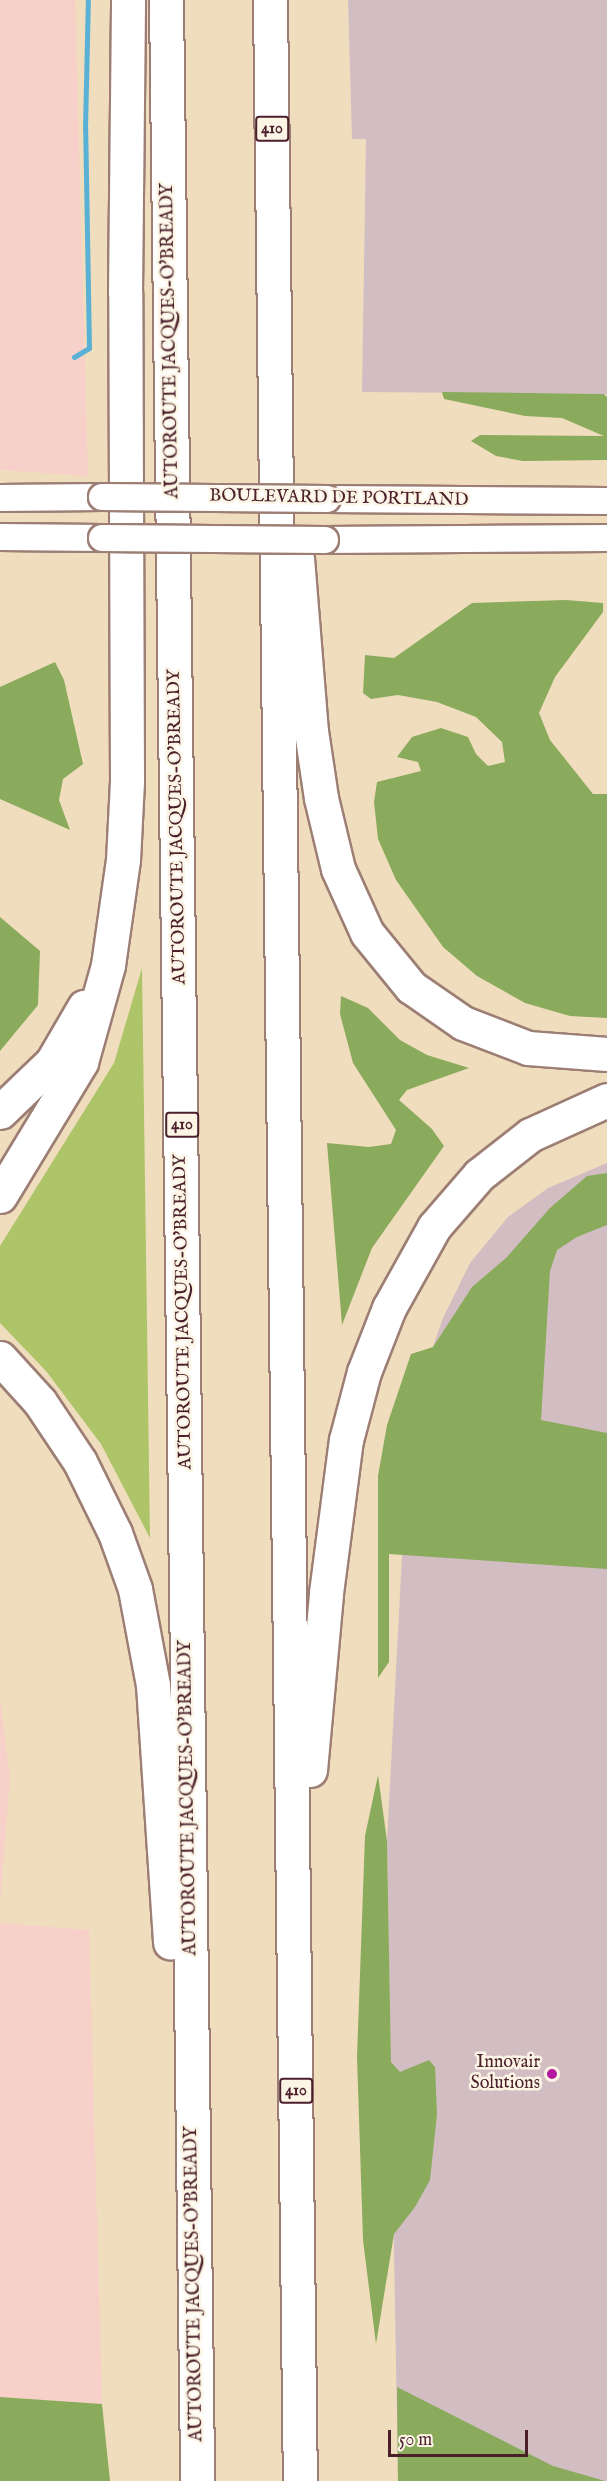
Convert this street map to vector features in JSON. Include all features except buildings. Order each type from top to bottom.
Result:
[{"type":"highway","points":[[0,1196],[81,1062],[101,995],[118,909],[128,781],[125,263],[128,0]]},
{"type":"highway","name":"AUTOROUTE JACQUES-O'BREADY","points":[[166,0],[197,2481]]},
{"type":"highway","name":"410","points":[[270,0],[300,2481]]},
{"type":"highway","points":[[273,257],[311,731],[328,830],[349,897],[367,933],[394,969],[446,1014],[480,1032],[528,1048],[607,1054]]},
{"type":"highway","points":[[0,1112],[34,1082],[67,1039],[92,988],[118,909]]},
{"type":"highway","points":[[294,1945],[338,1495],[354,1405],[377,1335],[418,1252],[468,1186],[530,1135],[607,1100]]},
{"type":"highway","points":[[0,1358],[46,1410],[90,1479],[122,1551],[144,1623],[155,1697],[195,2249]]},
{"type":"main road","name":"BOULEVARD DE PORTLAND","points":[[0,498],[607,501]]},
{"type":"main road","name":"BOULEVARD DE PORTLAND","points":[[0,537],[326,540],[607,538]]},
{"type":"shaded area","points":[[0,0],[75,0],[88,476],[0,470]]},
{"type":"shaded area","points":[[348,0],[607,0],[607,394],[362,392],[366,139],[352,139]]},
{"type":"shaded area","points":[[607,1163],[607,2481],[398,2481],[387,1841],[408,1442],[424,1372],[443,1318],[470,1263],[508,1217],[548,1188]]},
{"type":"shaded area","points":[[0,1699],[10,1778],[0,1903]]},
{"type":"shaded area","points":[[0,1923],[89,1930],[102,2404],[0,2397]]},
{"type":"green space","points":[[442,392],[604,394],[607,397],[607,460],[523,461],[496,456],[471,441],[480,435],[604,436],[562,418],[525,416],[444,399]]},
{"type":"green space","points":[[566,600],[603,603],[603,612],[555,677],[539,713],[550,740],[593,794],[607,794],[607,1018],[570,1016],[525,1003],[477,976],[443,947],[396,880],[378,839],[374,802],[377,782],[421,771],[418,762],[397,757],[412,737],[441,728],[468,737],[476,754],[488,766],[505,762],[502,742],[476,717],[437,702],[398,695],[371,699],[363,693],[365,655],[394,658],[472,603]]},
{"type":"green space","points":[[55,662],[64,680],[83,764],[63,779],[59,800],[70,830],[0,799],[0,687]]},
{"type":"green space","points":[[0,917],[40,951],[38,1005],[0,1051]]},
{"type":"green space","points":[[142,968],[150,1538],[101,1444],[46,1371],[0,1323],[0,1246],[114,1063]]},
{"type":"green space","points":[[341,996],[368,1008],[400,1040],[427,1055],[469,1068],[407,1090],[399,1100],[432,1129],[444,1146],[372,1248],[342,1325],[327,1143],[369,1147],[391,1144],[396,1130],[353,1063],[340,1014]]},
{"type":"green space","points":[[607,1173],[607,1225],[577,1237],[557,1250],[550,1271],[541,1420],[607,1433],[607,1569],[389,1554],[389,1662],[378,1678],[378,1476],[387,1425],[411,1354],[433,1347],[472,1287],[506,1258],[550,1208],[587,1176]]},
{"type":"green space","points":[[378,1775],[387,1841],[391,2062],[400,2072],[429,2060],[435,2067],[437,2114],[430,2180],[415,2207],[394,2234],[376,2344],[363,2240],[357,2057],[365,1836]]},
{"type":"green space","points":[[397,2387],[553,2466],[605,2481],[398,2481]]},
{"type":"green space","points":[[0,2397],[102,2404],[110,2481],[0,2481]]},
{"type":"waterway","points":[[74,357],[89,348],[85,128],[88,0]]},
{"type":"place","name":"Innovair Solutions","points":[[552,2074]]}]
